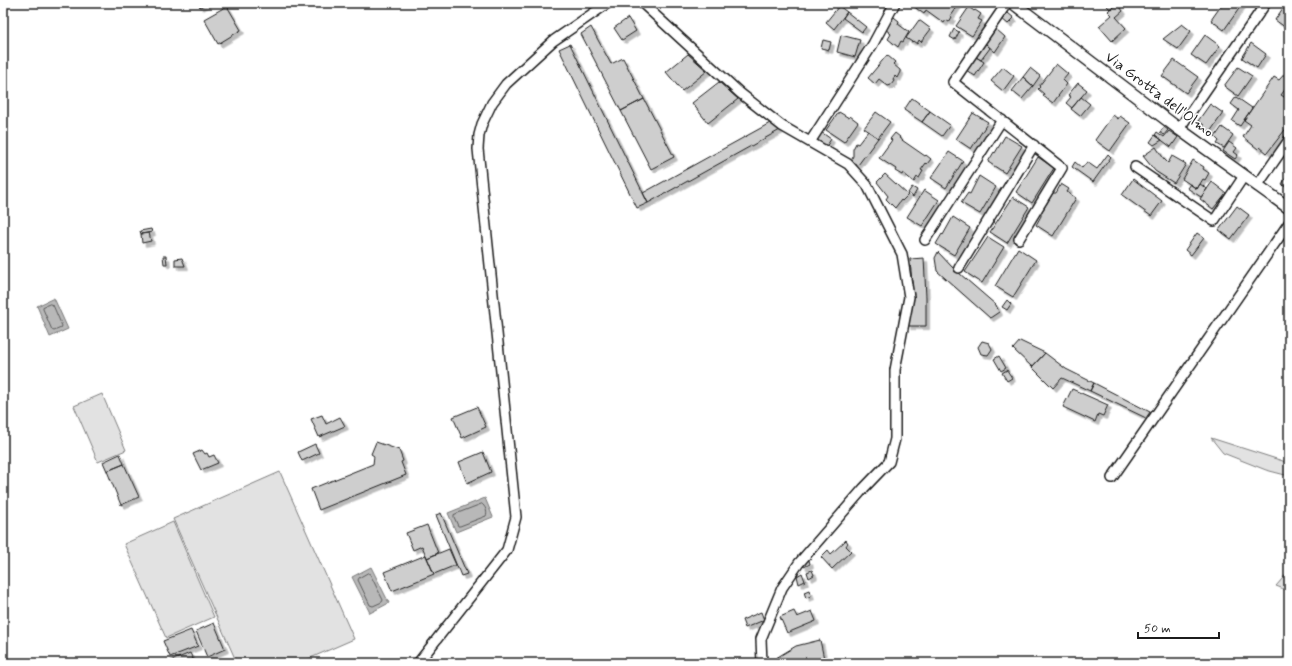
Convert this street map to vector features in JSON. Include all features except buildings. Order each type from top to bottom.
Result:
[{"type":"street","points":[[418,663],[507,550],[516,517],[478,149],[479,135],[482,124],[492,103],[506,84],[553,41],[608,3]]},
{"type":"street","points":[[642,3],[740,93],[782,126],[848,164],[867,184],[902,254],[909,297],[895,370],[895,439],[889,462],[864,488],[799,563],[782,588],[761,639],[762,663]]},
{"type":"street","points":[[810,142],[873,44],[895,3]]},
{"type":"street","points":[[1007,3],[953,82],[1062,168],[1019,239]]},
{"type":"street","name":"Via Grotta dell'Olmo","points":[[1013,3],[1179,129],[1289,208]]},
{"type":"street","points":[[1179,129],[1266,3]]},
{"type":"street","points":[[925,240],[1002,120]]},
{"type":"street","points":[[1257,186],[1289,140]]},
{"type":"street","points":[[959,268],[1034,145]]},
{"type":"street","points":[[1135,167],[1214,221],[1244,176]]},
{"type":"street","points":[[1112,478],[1289,223]]},
{"type":"shaded area","points":[[102,394],[126,450],[98,462],[74,406]]},
{"type":"shaded area","points":[[1211,438],[1289,463],[1289,476],[1266,470],[1223,453]]},
{"type":"shaded area","points":[[280,472],[354,639],[299,663],[237,663],[173,519]]},
{"type":"shaded area","points":[[173,522],[214,617],[166,638],[124,544]]},
{"type":"shaded area","points":[[1289,571],[1289,591],[1276,586]]},
{"type":"water","points":[[54,298],[68,329],[50,337],[37,306]]},
{"type":"water","points":[[485,498],[493,517],[456,532],[448,513]]},
{"type":"water","points":[[371,567],[389,603],[370,613],[352,577]]}]
